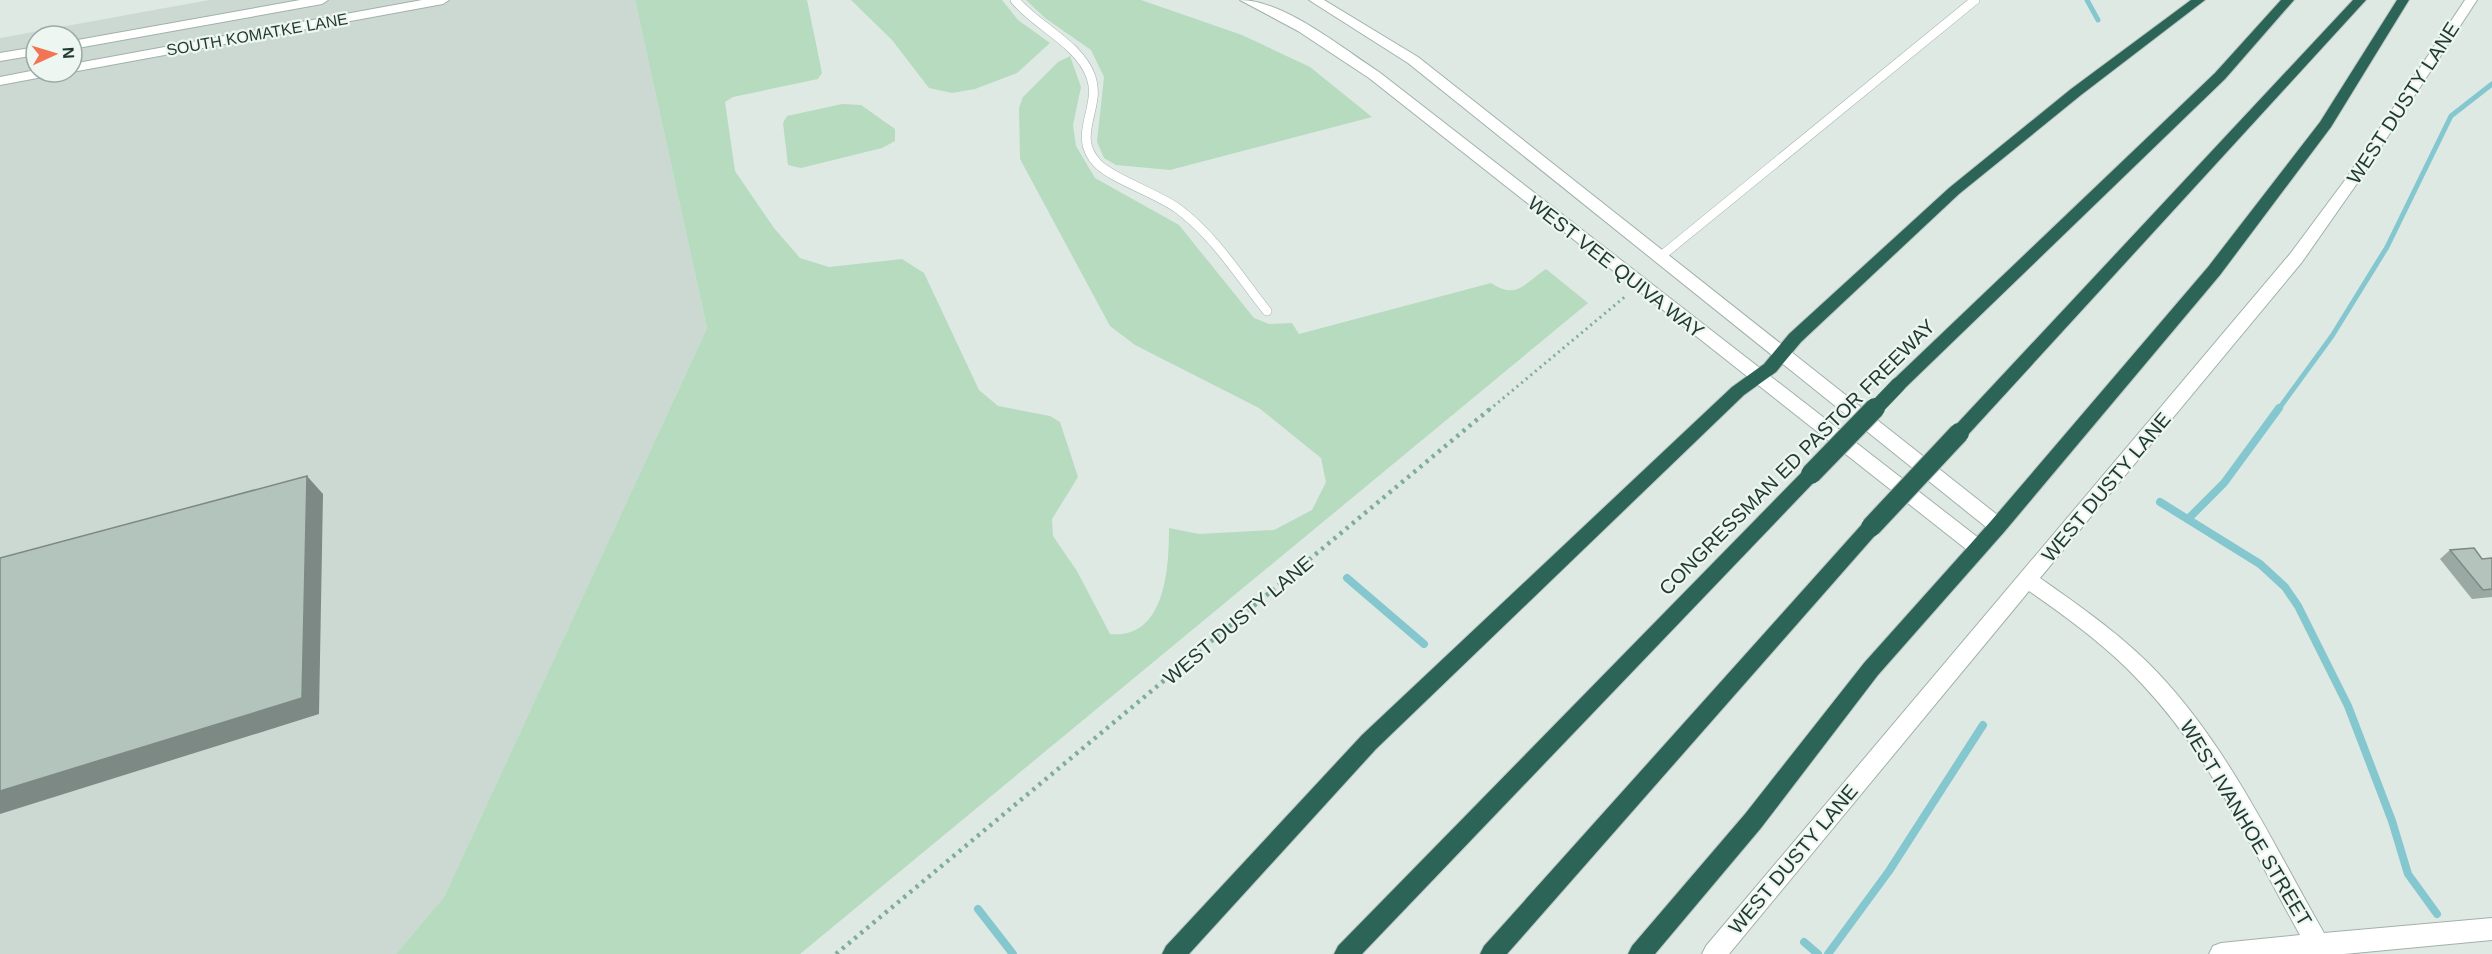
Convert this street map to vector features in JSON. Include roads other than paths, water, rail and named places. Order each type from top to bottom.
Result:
[{"type":"highway","points":[[1174,954],[1370,742],[1738,391],[1759,378],[1783,357],[1795,338],[1954,191],[2076,92],[2199,0]]},
{"type":"highway","name":"CONGRESSMAN ED PASTOR FREEWAY","points":[[1346,954],[1811,474],[1898,386],[2220,76],[2288,0]]},
{"type":"highway","points":[[1492,954],[1871,527],[2360,0]]},
{"type":"highway","points":[[1640,954],[1753,821],[1871,669],[1998,526],[2214,271],[2289,176],[2326,124],[2403,0]]},
{"type":"street","name":"SOUTH KOMATKE LANE","points":[[84,43],[322,0]]},
{"type":"street","name":"SOUTH KOMATKE LANE","points":[[84,66],[443,0]]},
{"type":"street","name":"WEST VEE QUIVA WAY","points":[[1245,0],[1303,28],[1368,70],[1639,285],[1978,548]]},
{"type":"street","name":"WEST VEE QUIVA WAY","points":[[1315,0],[1371,32],[1413,60],[1998,526]]},
{"type":"street","name":"WEST DUSTY LANE","points":[[1714,954],[2296,258],[2353,179],[2471,0]]},
{"type":"street","points":[[0,57],[24,53]]},
{"type":"street","points":[[0,81],[24,76]]},
{"type":"street","name":"WEST IVANHOE STREET","points":[[2028,580],[2110,643],[2147,676],[2177,709],[2221,773],[2320,949]]},
{"type":"street","points":[[2221,954],[2320,949],[2492,929]]},
{"type":"lane","points":[[1015,0],[1027,15],[1073,49],[1092,78],[1092,97],[1085,120],[1084,140],[1098,164],[1176,208],[1198,226],[1267,311]]},
{"type":"lane","points":[[1660,258],[1975,0]]},
{"type":"waterway","points":[[2087,0],[2098,20]]},
{"type":"waterway","points":[[2278,410],[2332,336],[2387,247],[2451,116],[2492,84]]},
{"type":"waterway","points":[[2188,519],[2224,483],[2279,408]]},
{"type":"waterway","points":[[2160,502],[2260,564],[2285,587],[2298,606],[2348,706],[2392,821],[2408,874],[2437,914]]},
{"type":"waterway","points":[[1347,578],[1424,644]]},
{"type":"waterway","points":[[1828,954],[1889,871],[1983,725]]},
{"type":"waterway","points":[[978,909],[1013,954]]},
{"type":"waterway","points":[[1804,942],[1818,954]]}]
